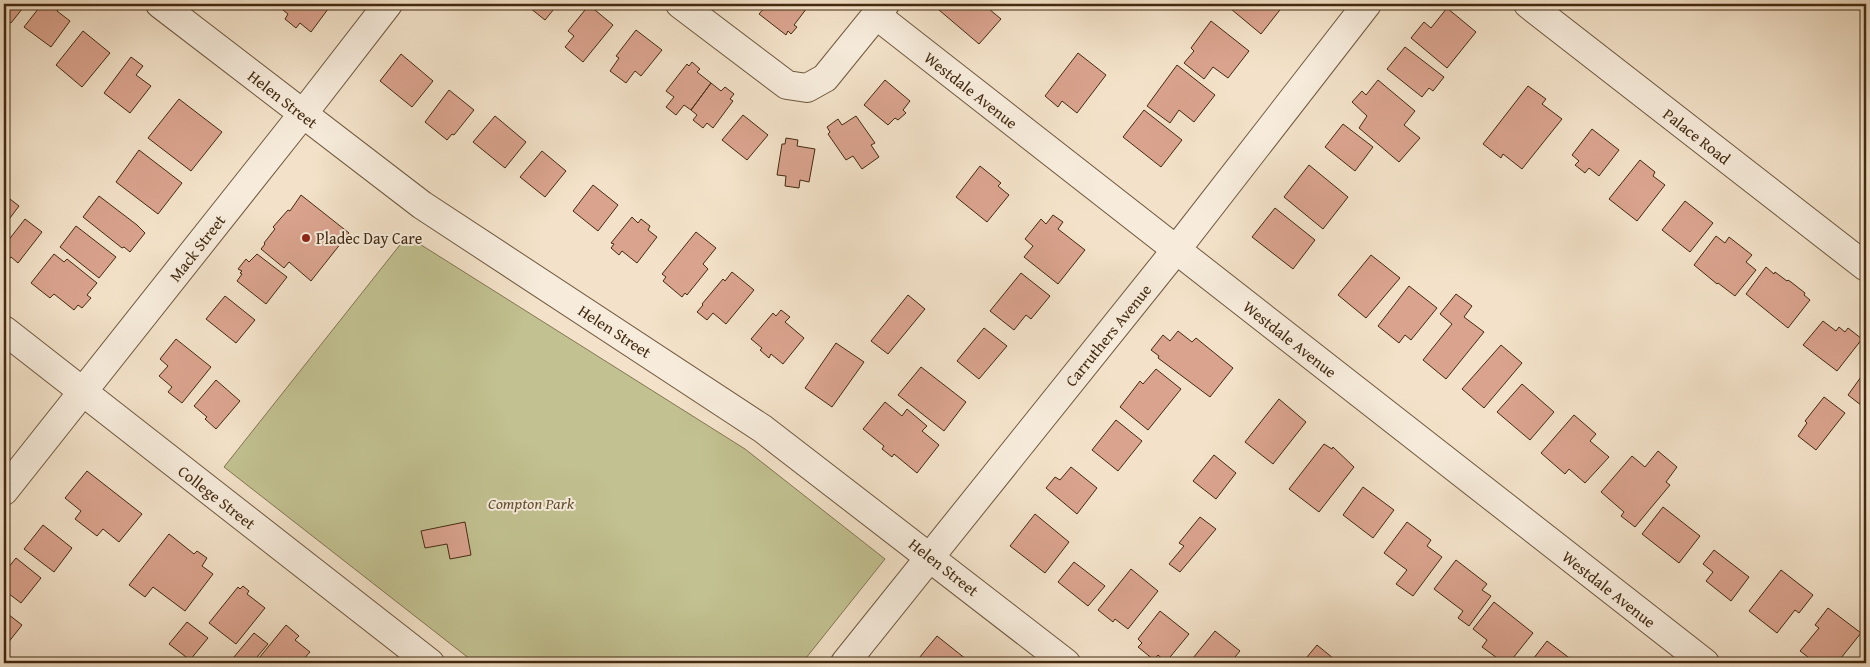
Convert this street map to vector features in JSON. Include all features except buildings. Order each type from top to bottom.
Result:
[{"type":"street","name":"Helen Street","points":[[160,4],[302,115],[422,205],[763,429],[1066,663]]},
{"type":"street","name":"Mack Street","points":[[4,491],[388,4]]},
{"type":"street","points":[[680,4],[787,85],[808,88],[825,78],[880,10]]},
{"type":"street","name":"Carruthers Avenue","points":[[845,663],[1176,250],[1366,4]]},
{"type":"street","name":"Palace Road","points":[[1528,4],[1866,268]]},
{"type":"street","name":"Westdale Avenue","points":[[880,10],[1176,250],[1705,663]]},
{"type":"street","name":"College Street","points":[[4,330],[430,663]]},
{"type":"green space","name":"Compton Park","points":[[407,236],[745,449],[885,559],[802,663],[475,663],[224,467]]},
{"type":"place","name":"Pladec Day Care","points":[[306,238]]}]
